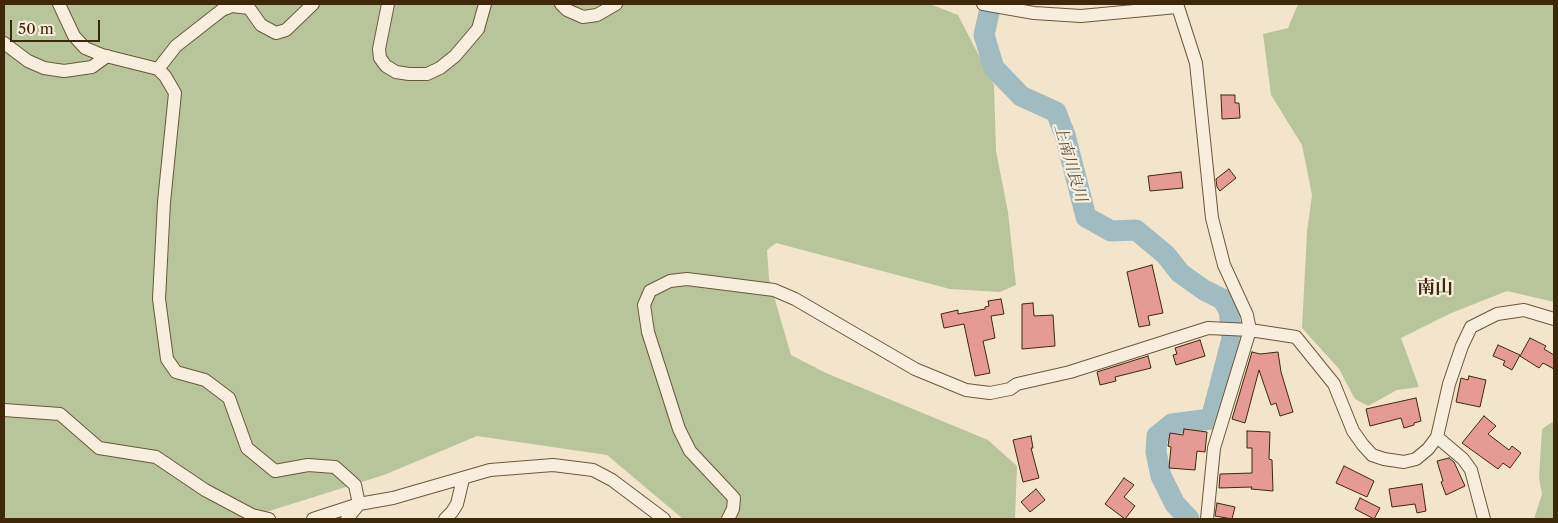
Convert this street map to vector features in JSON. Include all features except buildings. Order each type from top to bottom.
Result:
[{"type":"street","points":[[59,4],[74,36],[85,48],[107,56],[158,69],[171,85],[176,102],[164,202],[159,299],[167,358],[176,372],[205,380],[229,398],[247,448],[275,471],[308,465],[335,467],[355,485],[359,504]]},
{"type":"street","points":[[158,69],[176,46],[222,10],[232,6],[249,8],[261,25],[276,33],[286,30],[314,4]]},
{"type":"street","points":[[388,4],[379,49],[380,58],[386,66],[396,72],[409,74],[427,74],[440,68],[455,56],[478,29],[485,4]]},
{"type":"street","points":[[561,4],[567,10],[583,16],[597,15],[616,4]]},
{"type":"street","points":[[983,4],[1017,6],[1034,13],[1080,16],[1177,5],[1196,63],[1212,218],[1224,265],[1248,315],[1214,448],[1207,519]]},
{"type":"street","points":[[4,43],[28,61],[44,68],[64,71],[92,67],[107,56]]},
{"type":"street","points":[[728,519],[733,509],[734,498],[690,451],[678,429],[673,405],[648,332],[644,305],[650,291],[670,281],[687,279],[774,290],[795,299],[914,369],[966,390],[990,393],[1010,388],[1017,384],[1070,372],[1208,328],[1245,329],[1296,337],[1334,384],[1353,431],[1362,445],[1372,455],[1394,462],[1416,459],[1428,449],[1437,437],[1449,384],[1462,346],[1471,327],[1497,314],[1524,310],[1554,319]]},
{"type":"street","points":[[4,410],[60,414],[100,448],[156,457],[213,494],[252,515],[269,519]]},
{"type":"street","points":[[1437,437],[1463,459],[1471,470],[1484,519]]},
{"type":"street","points":[[313,519],[359,504],[393,498],[490,470],[553,465],[593,470],[612,480],[664,519]]},
{"type":"street","points":[[445,519],[457,504],[463,479]]},
{"type":"street","points":[[347,519],[359,504]]},
{"type":"green space","points":[[4,4],[930,4],[958,15],[994,85],[996,151],[1008,212],[1016,285],[1000,292],[950,289],[776,243],[767,250],[769,279],[791,355],[826,373],[988,440],[1017,466],[1015,519],[683,519],[607,455],[477,436],[384,475],[266,512],[264,519],[4,519]]},
{"type":"green space","points":[[1298,4],[1554,4],[1554,302],[1507,291],[1449,314],[1401,338],[1419,387],[1397,390],[1368,406],[1355,399],[1339,369],[1302,328],[1307,232],[1312,195],[1302,145],[1271,95],[1263,34],[1288,28]]},
{"type":"green space","points":[[1554,421],[1554,519],[1534,519],[1542,494],[1539,478],[1542,429]]},
{"type":"waterway","name":"上南川良川","points":[[991,4],[984,35],[994,68],[1021,96],[1056,112],[1065,135],[1086,217],[1111,231],[1136,230],[1166,255],[1180,273],[1204,290],[1222,299],[1229,310],[1232,339],[1211,419],[1172,424],[1157,436],[1156,452],[1161,476],[1175,504],[1189,519]]},
{"type":"district","name":"南山","points":[[1435,288]]}]
